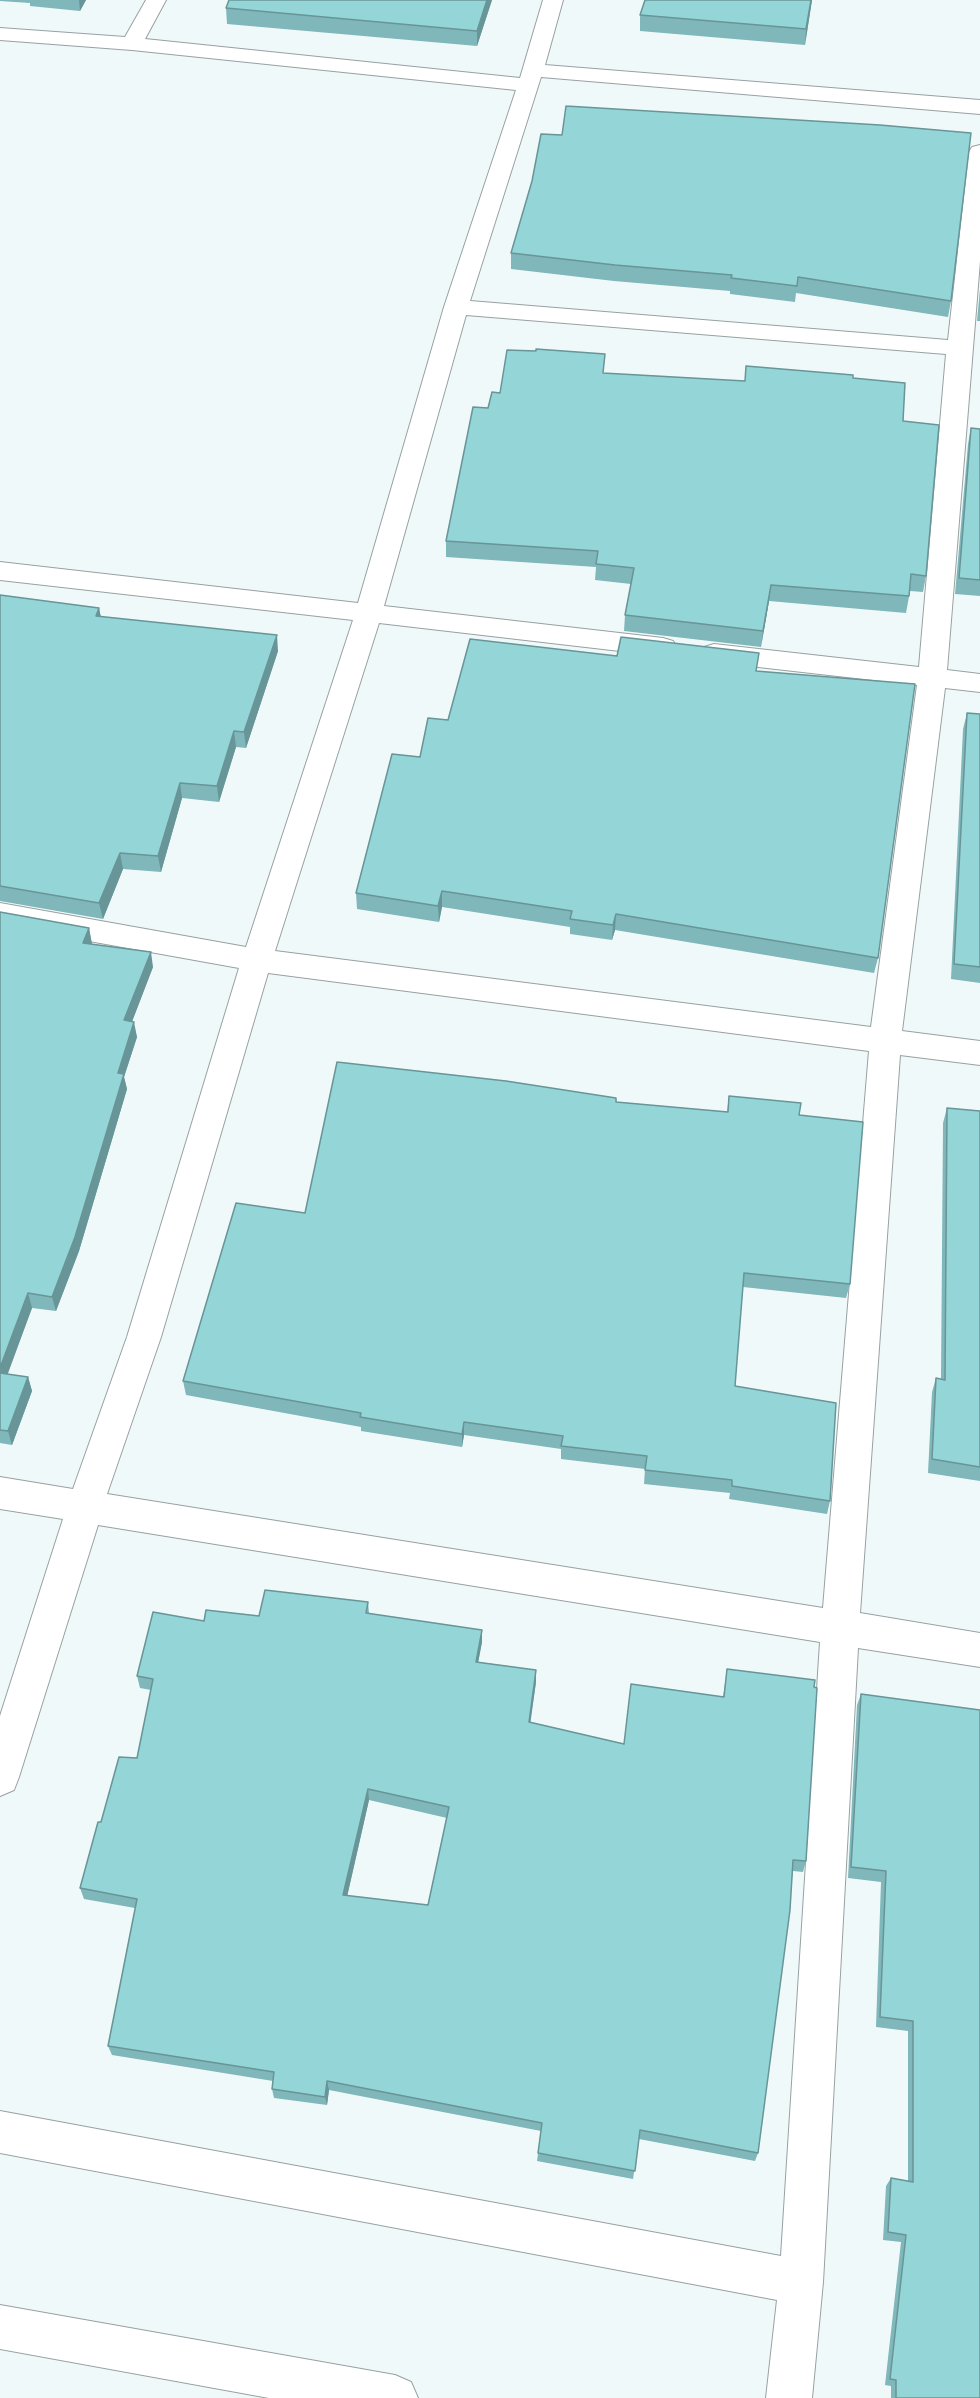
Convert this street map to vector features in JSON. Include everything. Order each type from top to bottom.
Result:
[{"type":"street","points":[[132,44],[156,0]]},
{"type":"street","points":[[0,1777],[85,1507],[144,1337],[257,960],[369,612],[456,307],[553,0]]},
{"type":"street","points":[[0,33],[530,77],[980,107]]},
{"type":"street","points":[[789,2398],[801,2282],[840,1626],[885,1041],[932,679],[959,348],[980,152]]},
{"type":"street","points":[[456,307],[959,348]]},
{"type":"street","points":[[0,571],[980,683]]},
{"type":"street","points":[[0,914],[257,960],[980,1053]]},
{"type":"street","points":[[0,1493],[980,1650]]},
{"type":"street","points":[[0,2132],[801,2282]]},
{"type":"street","points":[[0,2327],[395,2398]]},
{"type":"building","points":[[229,0],[487,0],[477,31],[226,8]]},
{"type":"building","points":[[645,0],[811,0],[806,29],[640,15]]},
{"type":"building","points":[[566,106],[880,125],[971,133],[951,301],[798,277],[797,286],[731,278],[732,275],[511,253],[532,181],[541,134],[562,135]]},
{"type":"building","points":[[536,349],[605,354],[603,373],[745,381],[746,366],[853,375],[853,378],[905,383],[903,421],[939,425],[926,576],[911,574],[909,596],[771,585],[763,631],[625,615],[634,568],[596,564],[598,551],[446,541],[473,407],[488,408],[492,392],[500,393],[507,350],[536,351]]},
{"type":"building","points":[[971,428],[980,429],[980,580],[959,578]]},
{"type":"building","points":[[0,595],[99,608],[96,616],[277,635],[244,732],[234,731],[217,786],[180,783],[158,856],[120,853],[99,903],[0,886]]},
{"type":"building","points":[[621,637],[759,653],[756,671],[915,684],[878,958],[616,914],[613,925],[570,919],[572,911],[442,891],[438,906],[356,893],[392,754],[420,757],[428,718],[448,720],[470,639],[617,656]]},
{"type":"building","points":[[967,713],[980,714],[980,967],[954,964]]},
{"type":"building","points":[[0,912],[89,928],[83,943],[151,952],[124,1020],[134,1022],[118,1073],[124,1074],[75,1237],[52,1297],[28,1293],[0,1368]]},
{"type":"building","points":[[337,1062],[506,1081],[616,1098],[616,1102],[728,1112],[729,1096],[801,1103],[799,1115],[863,1122],[850,1284],[744,1273],[735,1386],[836,1403],[830,1501],[732,1486],[732,1480],[645,1470],[647,1456],[561,1446],[563,1436],[464,1422],[462,1434],[360,1417],[361,1413],[183,1381],[236,1203],[305,1213]]},
{"type":"building","points":[[947,1108],[980,1111],[980,1467],[932,1459],[936,1378],[945,1380]]},
{"type":"building","points":[[0,1373],[28,1377],[8,1431],[0,1430]]},
{"type":"building","points":[[265,1590],[368,1602],[366,1613],[482,1630],[476,1662],[536,1670],[529,1722],[624,1744],[631,1684],[724,1697],[727,1669],[815,1680],[814,1687],[817,1688],[806,1861],[793,1860],[790,1910],[758,2153],[640,2130],[635,2171],[538,2153],[542,2123],[327,2081],[325,2097],[272,2089],[274,2072],[108,2046],[137,1899],[80,1888],[119,1757],[137,1758],[153,1679],[137,1676],[153,1612],[204,1621],[206,1610],[259,1616]],"holes":[[[368,1789],[449,1807],[428,1905],[343,1895]]]},
{"type":"building","points":[[861,1694],[980,1710],[980,2398],[896,2398],[896,2380],[890,2379],[906,2235],[888,2232],[891,2178],[913,2182],[913,2021],[880,2017],[886,1871],[851,1867]]}]
